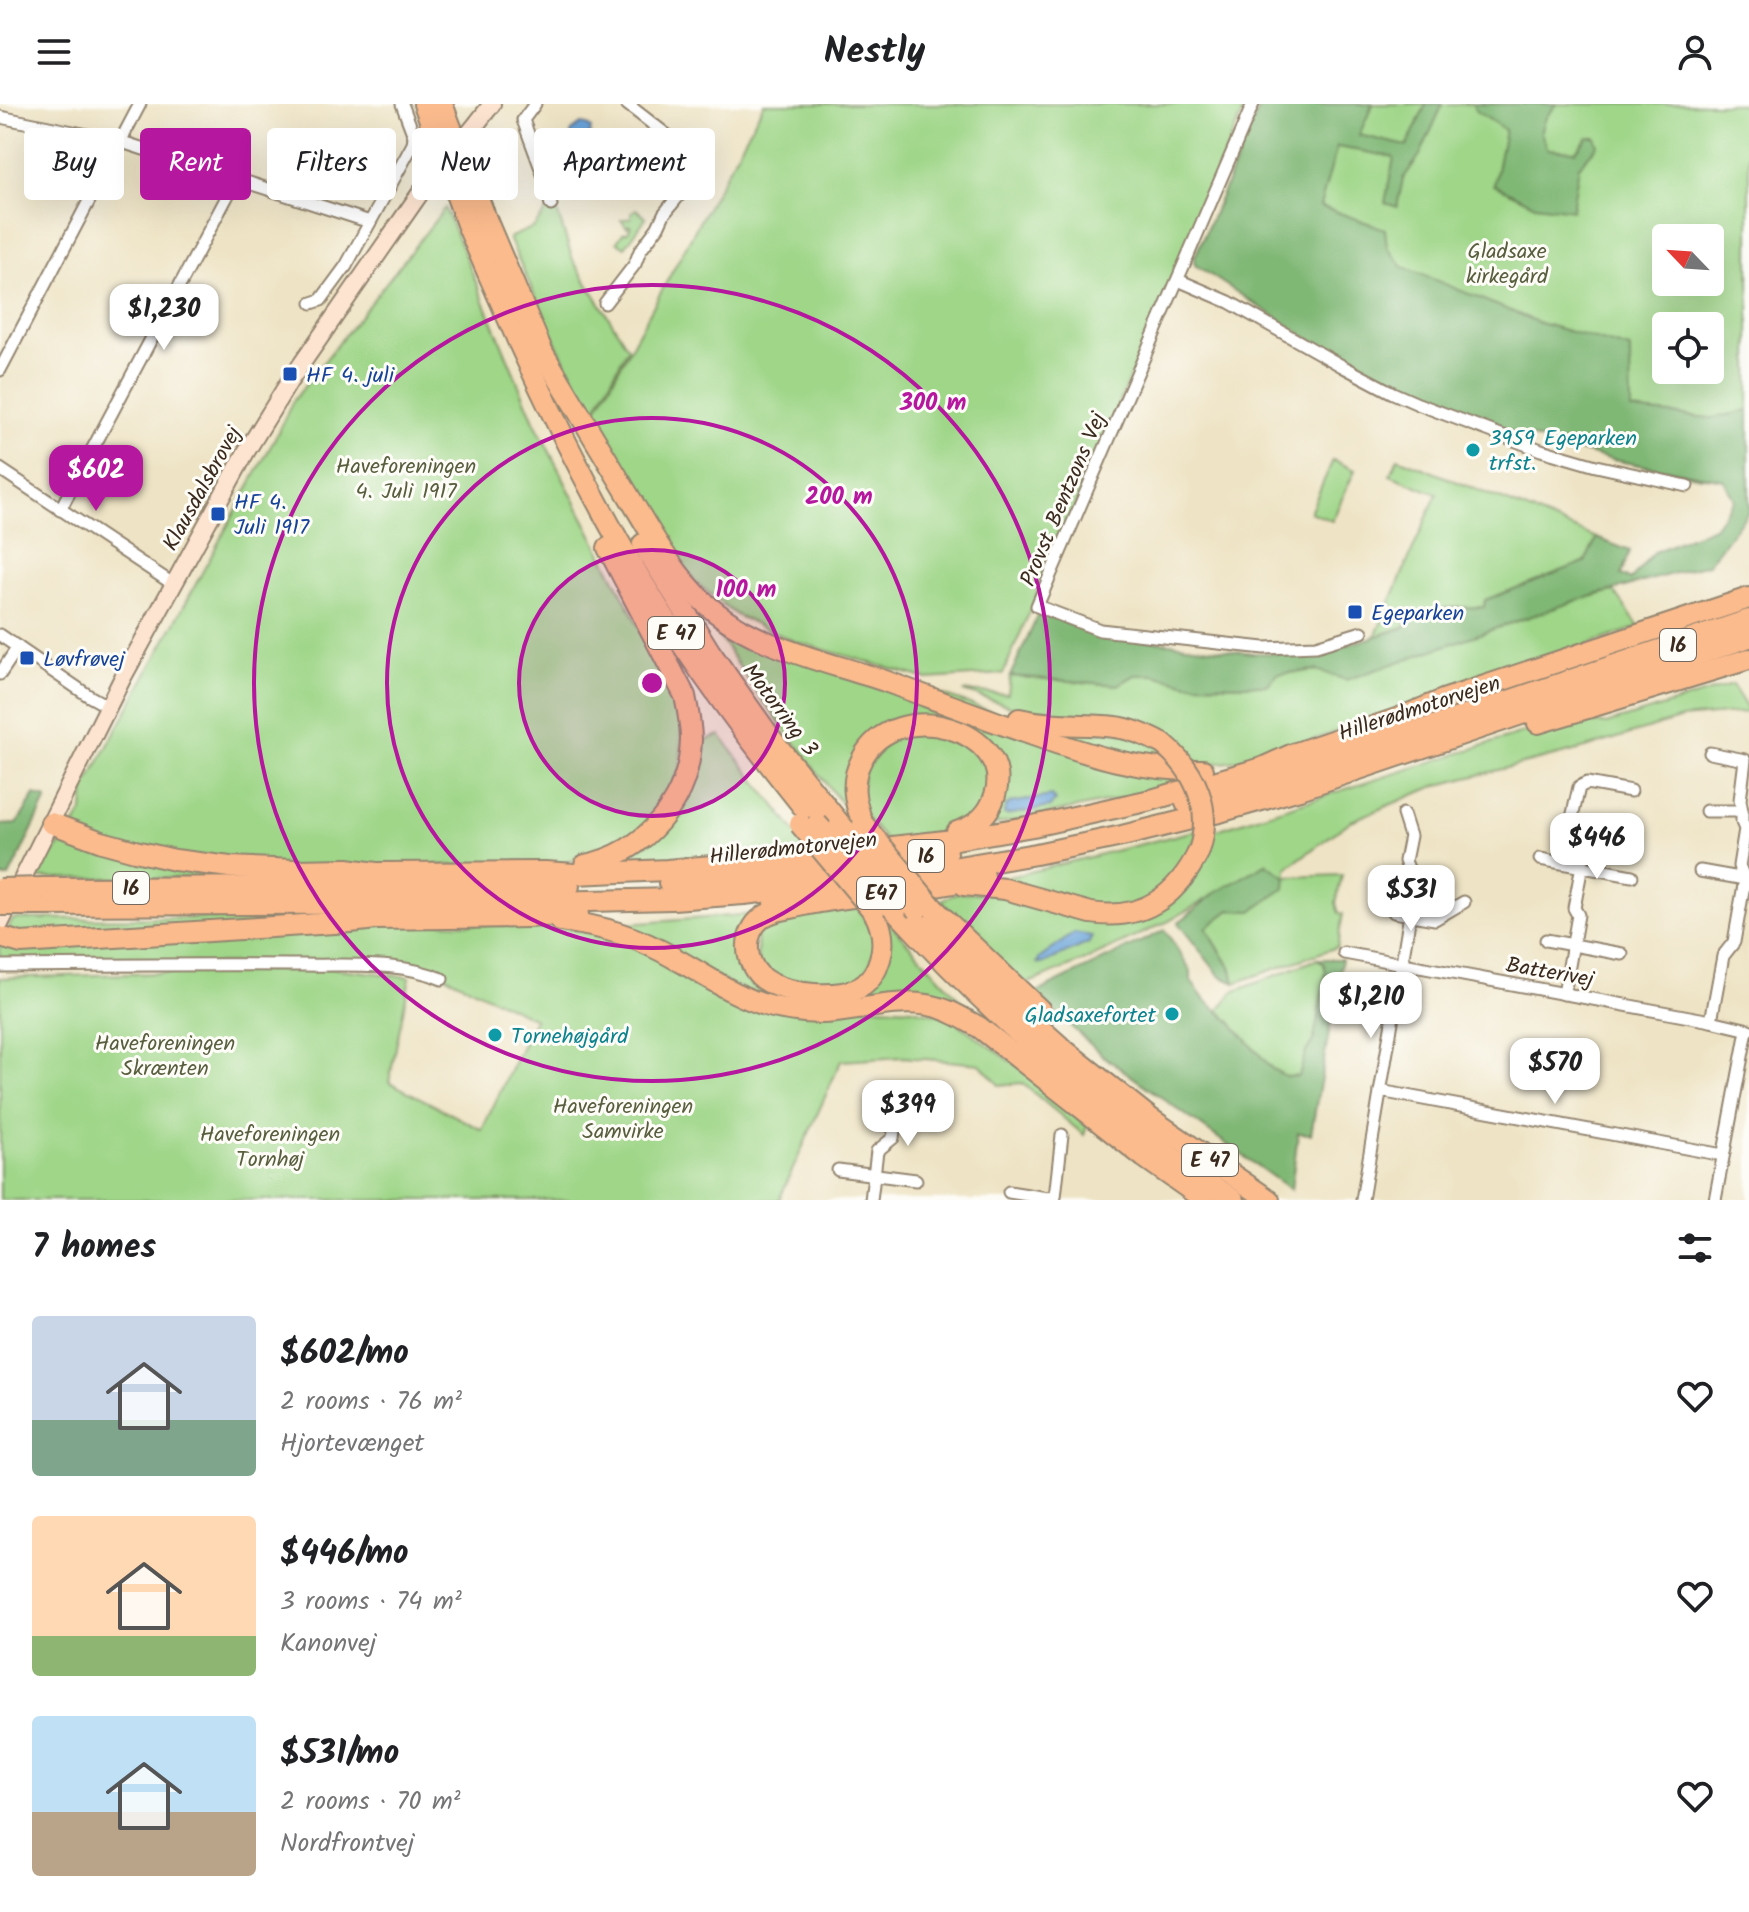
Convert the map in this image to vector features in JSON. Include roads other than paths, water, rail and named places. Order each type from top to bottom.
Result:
[{"type":"highway","name":"Motorring 3","points":[[424,104],[468,224],[558,427],[640,579],[808,824],[941,960],[1021,1035],[1125,1123],[1234,1200]]},
{"type":"highway","name":"Motorring 3","points":[[442,104],[540,348],[597,465],[652,561],[710,652],[770,737],[840,824],[926,910]]},
{"type":"highway","points":[[540,348],[665,555],[696,595],[727,620],[768,642],[886,681],[1021,720],[1115,727],[1139,732],[1163,744],[1179,758],[1201,796],[1204,829],[1190,870],[1165,897],[1139,911],[1106,916],[1005,889],[948,884]]},
{"type":"highway","points":[[545,872],[605,861],[643,839],[672,805],[682,785],[691,741],[685,696],[582,497],[558,427]]},
{"type":"highway","points":[[629,589],[704,700],[808,824],[874,912],[882,931],[882,955],[871,979],[863,986],[853,991],[830,994],[801,992],[767,981],[750,960],[747,947],[753,927],[763,916],[813,902]]},
{"type":"highway","points":[[51,823],[102,842],[175,860],[230,867],[347,869],[376,873],[575,874],[667,870],[945,841],[1033,826],[1151,800],[1262,768],[1443,700],[1749,598]]},
{"type":"highway","name":"Hillerødmotorvejen","points":[[0,905],[40,897],[220,888],[676,883],[809,871],[954,852],[1091,826],[1218,796],[1749,620]]},
{"type":"highway","name":"Hillerødmotorvejen","points":[[0,889],[40,897],[187,904],[505,903],[673,899],[917,874],[1036,854],[1223,811],[1300,789],[1749,637]]},
{"type":"highway","points":[[1300,789],[1346,783],[1749,659]]},
{"type":"highway","points":[[1399,718],[1553,676],[1606,669]]},
{"type":"highway","points":[[886,681],[1081,752],[1146,768],[1205,770],[1293,754]]},
{"type":"highway","points":[[918,843],[972,826],[981,820],[994,799],[997,778],[993,763],[979,743],[959,732],[930,725],[903,725],[880,736],[872,744],[858,766],[854,795],[863,824],[926,910]]},
{"type":"highway","points":[[948,884],[1037,864],[1122,836]]},
{"type":"highway","name":"16","points":[[220,888],[254,879],[347,877],[376,873]]},
{"type":"highway","name":"E47","points":[[813,902],[948,884]]},
{"type":"highway","points":[[0,937],[21,943],[376,919],[528,917],[813,902]]},
{"type":"highway","points":[[187,904],[222,913],[351,915],[376,919]]},
{"type":"highway","name":"E 47","points":[[926,910],[1077,1043],[1151,1119],[1269,1200]]},
{"type":"highway","points":[[528,917],[628,935],[737,995],[771,1007],[822,1013],[899,1003],[929,1005],[950,1011],[979,1027],[1144,1157],[1205,1200]]},
{"type":"highway","points":[[941,960],[977,1008],[1059,1089]]},
{"type":"street","points":[[124,138],[140,104]]},
{"type":"street","points":[[312,303],[321,300],[346,266],[413,144],[414,136],[402,104]]},
{"type":"street","name":"Klausdalsbrovej","points":[[0,924],[173,584],[273,406],[421,192],[492,104]]},
{"type":"street","points":[[535,104],[523,120],[551,205]]},
{"type":"street","points":[[605,303],[635,264],[664,214],[704,164],[627,104]]},
{"type":"street","name":"Provst Bentzons Vej","points":[[1253,104],[1037,606],[1100,630],[1264,648],[1316,646],[1362,632]]},
{"type":"street","points":[[0,117],[54,128]]},
{"type":"street","points":[[251,183],[370,222]]},
{"type":"street","points":[[0,370],[91,200]]},
{"type":"street","points":[[60,510],[225,200]]},
{"type":"street","points":[[1178,280],[1229,302],[1342,366],[1418,404],[1541,450],[1687,486]]},
{"type":"street","points":[[0,469],[173,584]]},
{"type":"street","points":[[0,635],[109,707]]},
{"type":"street","points":[[0,674],[18,647]]},
{"type":"street","points":[[1710,753],[1745,760],[1740,800],[1745,829],[1739,866],[1745,879],[1734,942],[1723,956],[1711,1021]]},
{"type":"street","points":[[1564,994],[1578,915],[1574,908],[1586,844],[1572,818],[1579,787],[1587,783],[1631,791]]},
{"type":"street","points":[[1706,811],[1742,811]]},
{"type":"street","points":[[1362,1200],[1415,885],[1405,861],[1410,836],[1403,814]]},
{"type":"street","points":[[1540,859],[1632,876]]},
{"type":"street","points":[[1700,871],[1745,879]]},
{"type":"street","points":[[1377,885],[1394,912],[1410,916],[1435,919],[1464,902]]},
{"type":"street","points":[[1546,940],[1622,954]]},
{"type":"street","name":"Batterivej","points":[[1344,953],[1748,1030]]},
{"type":"street","points":[[0,966],[355,966],[407,968],[425,971],[442,979]]},
{"type":"street","points":[[1715,1200],[1748,1030]]},
{"type":"street","points":[[1380,1091],[1723,1155]]},
{"type":"street","points":[[871,1200],[877,1151],[893,1138],[899,1097],[903,1094],[942,1098]]},
{"type":"street","points":[[1009,1192],[1047,1199],[1055,1197],[1062,1135]]},
{"type":"street","points":[[838,1170],[916,1180]]},
{"type":"water","points":[[1051,796],[1055,800],[1050,807],[1004,814],[1005,807],[1010,803]]},
{"type":"water","points":[[1074,933],[1092,936],[1089,943],[1042,964],[1037,963],[1039,959]]},
{"type":"place","name":"HF 4. juli","points":[[290,374]]},
{"type":"place","name":"3959 Egeparken trfst.","points":[[1473,450]]},
{"type":"place","name":"HF 4. Juli 1917","points":[[218,514]]},
{"type":"place","name":"Egeparken","points":[[1355,612]]},
{"type":"place","name":"Løvfrøvej","points":[[27,658]]},
{"type":"place","name":"Gladsaxefortet","points":[[1172,1014]]},
{"type":"place","name":"Tornehøjgård","points":[[495,1035]]},
{"type":"park label","name":"Gladsaxe kirkegård","points":[[1507,262]]},
{"type":"park label","name":"Haveforeningen 4. Juli 1917","points":[[406,478]]},
{"type":"park label","name":"Haveforeningen Skrænten","points":[[165,1054]]},
{"type":"park label","name":"Haveforeningen Samvirke","points":[[623,1118]]},
{"type":"park label","name":"Haveforeningen Tornhøj","points":[[270,1146]]}]
